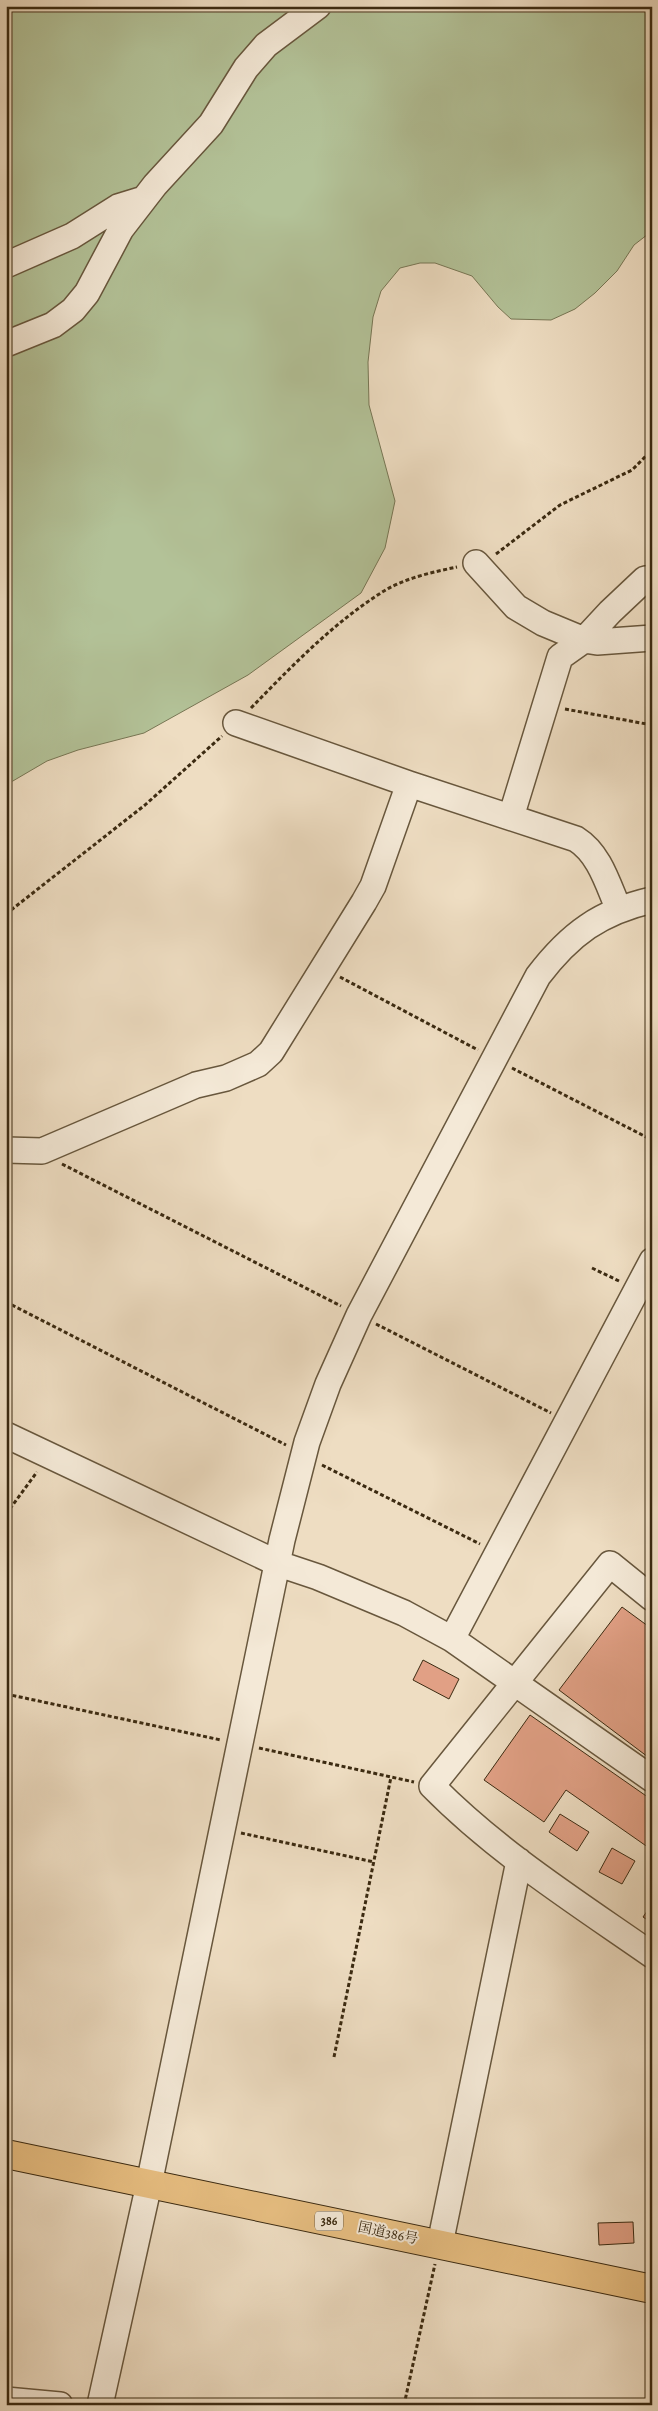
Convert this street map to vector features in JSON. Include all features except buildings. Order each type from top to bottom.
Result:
[{"type":"highway","name":"国道386号","points":[[6,2154],[652,2289]]},
{"type":"street","points":[[6,344],[53,326],[73,310],[87,292],[121,229],[144,199],[211,124],[246,68],[266,45],[318,6]]},
{"type":"street","points":[[6,265],[72,236],[118,207],[144,199]]},
{"type":"street","points":[[476,563],[516,607],[543,624],[584,640],[597,642],[652,638]]},
{"type":"street","points":[[511,817],[560,657],[584,640],[645,579],[652,578]]},
{"type":"street","points":[[236,723],[409,784],[576,839],[587,846],[597,860],[619,910]]},
{"type":"street","points":[[6,1150],[42,1151],[196,1085],[226,1078],[258,1064],[271,1052],[324,969],[373,886],[409,784]]},
{"type":"street","points":[[100,2405],[149,2184],[279,1564],[282,1540],[303,1455],[328,1384],[359,1315],[538,976],[557,950],[578,932],[606,915],[652,900]]},
{"type":"street","points":[[452,1639],[652,1261]]},
{"type":"street","points":[[6,1435],[279,1564],[318,1577],[404,1613],[452,1639],[652,1780]]},
{"type":"street","points":[[652,1598],[610,1564],[432,1786],[482,1833],[519,1862],[652,1954]]},
{"type":"street","points":[[440,2244],[519,1862]]},
{"type":"street","points":[[6,2400],[60,2405]]},
{"type":"path","points":[[6,914],[145,806],[236,723],[340,623],[385,591],[440,570],[476,563],[501,551],[560,505],[632,470],[652,450]]},
{"type":"path","points":[[544,706],[652,725]]},
{"type":"path","points":[[42,1151],[53,1160],[567,1421]]},
{"type":"path","points":[[592,1268],[637,1290]]},
{"type":"path","points":[[6,1302],[498,1553]]},
{"type":"path","points":[[6,1514],[48,1454]]},
{"type":"path","points":[[6,1694],[432,1786]]},
{"type":"path","points":[[334,2057],[392,1777]]},
{"type":"path","points":[[223,1830],[374,1862]]},
{"type":"path","points":[[404,2405],[440,2244]]},
{"type":"green space","points":[[6,6],[652,6],[652,231],[634,245],[617,271],[595,293],[575,309],[551,320],[511,319],[498,307],[472,276],[435,263],[420,263],[400,268],[381,291],[373,317],[368,362],[369,405],[395,501],[385,548],[361,593],[248,675],[144,733],[78,750],[47,761],[6,785]]}]
